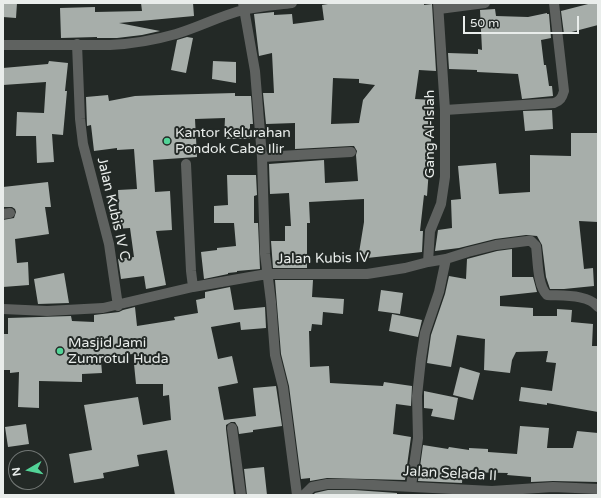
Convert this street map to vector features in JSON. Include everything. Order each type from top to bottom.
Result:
[{"type":"street","points":[[3,45],[110,45],[153,40],[208,23],[244,6],[292,3]]},
{"type":"street","points":[[439,6],[485,3]]},
{"type":"street","points":[[445,110],[554,104],[559,101],[563,97],[564,91],[554,3]]},
{"type":"street","points":[[244,6],[255,71],[262,158],[265,254],[271,302],[275,355],[283,387],[297,495]]},
{"type":"street","name":"Gang Al-Islah","points":[[428,262],[430,231],[440,204],[445,177],[445,110],[439,6]]},
{"type":"street","name":"Jalan Kubis IV C","points":[[78,44],[80,119],[84,144],[109,244],[118,306]]},
{"type":"street","points":[[262,158],[351,152]]},
{"type":"street","points":[[186,164],[193,287]]},
{"type":"street","name":"Jalan Kubis IV","points":[[3,310],[81,310],[118,306],[193,287],[267,274],[367,274],[446,259],[496,245],[527,241],[536,246],[541,284],[543,291],[547,295],[583,298],[590,300],[598,307]]},
{"type":"street","points":[[411,486],[418,438],[417,396],[425,333],[439,292],[446,259]]},
{"type":"street","points":[[232,428],[241,495]]},
{"type":"street","name":"Jalan Selada II","points":[[304,495],[312,487],[327,484],[411,486],[448,492],[492,493],[598,489]]},
{"type":"building","points":[[3,3],[17,3],[16,18],[3,17]]},
{"type":"building","points":[[141,3],[193,3],[194,16],[119,23],[160,31],[142,35],[117,38],[61,38],[60,8],[95,7],[95,12],[142,11]]},
{"type":"building","points":[[334,3],[432,4],[436,71],[419,70],[415,99],[434,100],[427,196],[424,195],[420,231],[423,231],[422,252],[358,259],[364,222],[364,199],[309,202],[310,223],[307,223],[307,268],[273,268],[271,241],[285,241],[285,226],[291,226],[289,193],[270,194],[269,164],[324,160],[325,183],[358,181],[357,151],[354,146],[295,149],[295,123],[266,124],[263,93],[274,93],[272,53],[259,56],[254,14],[274,12],[274,15],[292,14],[293,24],[324,20],[322,5]],"holes":[[[333,78],[359,79],[359,83],[375,85],[363,100],[359,123],[331,124]]]},
{"type":"building","points":[[592,3],[598,3],[598,25],[564,34],[561,11]]},
{"type":"building","points":[[495,9],[496,16],[528,17],[547,13],[549,14],[551,38],[541,40],[544,65],[546,65],[549,86],[552,86],[553,96],[522,99],[518,74],[449,69],[448,53],[478,54],[478,49],[482,50],[480,10]]},
{"type":"building","points":[[187,37],[193,38],[186,73],[171,70],[177,40]]},
{"type":"building","points":[[49,61],[68,63],[63,135],[52,134],[54,162],[37,163],[36,136],[16,136],[17,112],[44,113],[46,82],[3,85],[3,68],[48,64]]},
{"type":"building","points":[[213,61],[236,62],[236,83],[212,79]]},
{"type":"building","points":[[235,93],[235,96],[251,96],[253,124],[250,124],[250,139],[224,139],[225,118],[195,119],[197,157],[153,160],[155,192],[170,191],[172,230],[156,231],[166,285],[146,289],[144,276],[121,279],[118,259],[134,257],[130,228],[116,229],[115,212],[119,211],[118,190],[137,189],[134,149],[117,150],[117,148],[94,151],[91,125],[87,126],[86,97],[108,95],[109,101],[135,96]]},
{"type":"building","points":[[552,110],[553,129],[525,131],[523,111]]},
{"type":"building","points":[[571,133],[598,133],[598,222],[579,221],[584,269],[593,268],[594,286],[550,289],[546,277],[542,245],[537,236],[526,235],[495,239],[459,248],[435,251],[438,230],[452,228],[451,200],[461,199],[458,166],[496,163],[499,194],[530,192],[530,155],[571,156]]},
{"type":"building","points":[[227,175],[256,175],[257,195],[254,196],[254,223],[258,223],[260,269],[237,271],[204,279],[201,252],[217,250],[217,248],[236,246],[234,223],[214,223],[214,206],[228,205]]},
{"type":"building","points":[[48,182],[51,207],[45,207],[49,234],[15,239],[17,263],[28,262],[29,285],[3,287],[3,220],[14,218],[16,212],[12,207],[3,207],[3,187]]},
{"type":"building","points":[[512,249],[512,277],[533,277],[537,292],[500,296],[500,306],[533,308],[533,316],[557,316],[557,309],[572,310],[571,322],[593,324],[592,346],[598,346],[598,412],[547,403],[547,405],[519,401],[521,387],[552,391],[556,363],[546,362],[548,351],[516,352],[512,360],[510,373],[484,370],[485,339],[457,335],[451,367],[427,363],[431,335],[445,294],[449,276],[466,279],[467,259],[497,251]]},
{"type":"building","points":[[64,273],[69,303],[38,304],[34,279]]},
{"type":"building","points":[[275,280],[313,280],[312,297],[344,299],[343,314],[323,312],[322,325],[312,324],[311,331],[309,331],[310,367],[329,366],[330,383],[383,386],[384,382],[412,386],[411,406],[396,404],[393,434],[411,437],[405,480],[327,478],[310,481],[310,478],[301,479],[289,386],[281,354]]},
{"type":"building","points":[[230,287],[234,310],[265,307],[266,328],[241,330],[240,322],[211,327],[218,359],[232,356],[238,383],[218,387],[224,420],[256,416],[253,388],[276,386],[282,426],[253,430],[253,432],[239,434],[238,427],[235,422],[231,422],[226,425],[234,495],[175,495],[167,450],[137,455],[139,466],[103,473],[104,478],[74,483],[69,454],[92,450],[84,405],[138,397],[143,425],[171,420],[169,395],[163,396],[163,384],[136,384],[133,354],[111,356],[111,361],[101,361],[102,373],[82,374],[82,382],[39,381],[39,408],[18,407],[19,372],[10,373],[10,370],[3,370],[3,334],[8,334],[8,318],[71,316],[72,321],[94,322],[94,315],[119,312],[135,307],[137,326],[175,320],[174,317],[198,313],[196,300],[205,298],[205,292]]},
{"type":"building","points":[[381,290],[403,293],[400,314],[378,311]]},
{"type":"building","points":[[392,314],[422,320],[418,337],[389,331]]},
{"type":"building","points":[[460,367],[480,373],[473,400],[453,395]]},
{"type":"building","points":[[424,391],[458,398],[454,420],[431,416],[433,409],[424,408]]},
{"type":"building","points":[[26,424],[29,444],[8,447],[5,427]]},
{"type":"building","points":[[520,426],[549,428],[547,448],[573,448],[577,431],[598,433],[598,482],[531,482],[531,477],[507,475],[508,473],[463,472],[462,483],[418,481],[423,445],[448,449],[449,447],[469,450],[469,448],[488,449],[488,452],[517,454]]},
{"type":"building","points":[[264,467],[267,495],[247,495],[244,469]]},
{"type":"building","points":[[328,490],[397,493],[397,495],[313,495],[315,493]]},
{"type":"building","points":[[553,494],[585,495],[532,495]]},
{"type":"place","name":"Kantor Kelurahan Pondok Cabe Ilir","points":[[167,141]]},
{"type":"place","name":"Masjid Jami Zumrotul Huda","points":[[60,351]]}]
